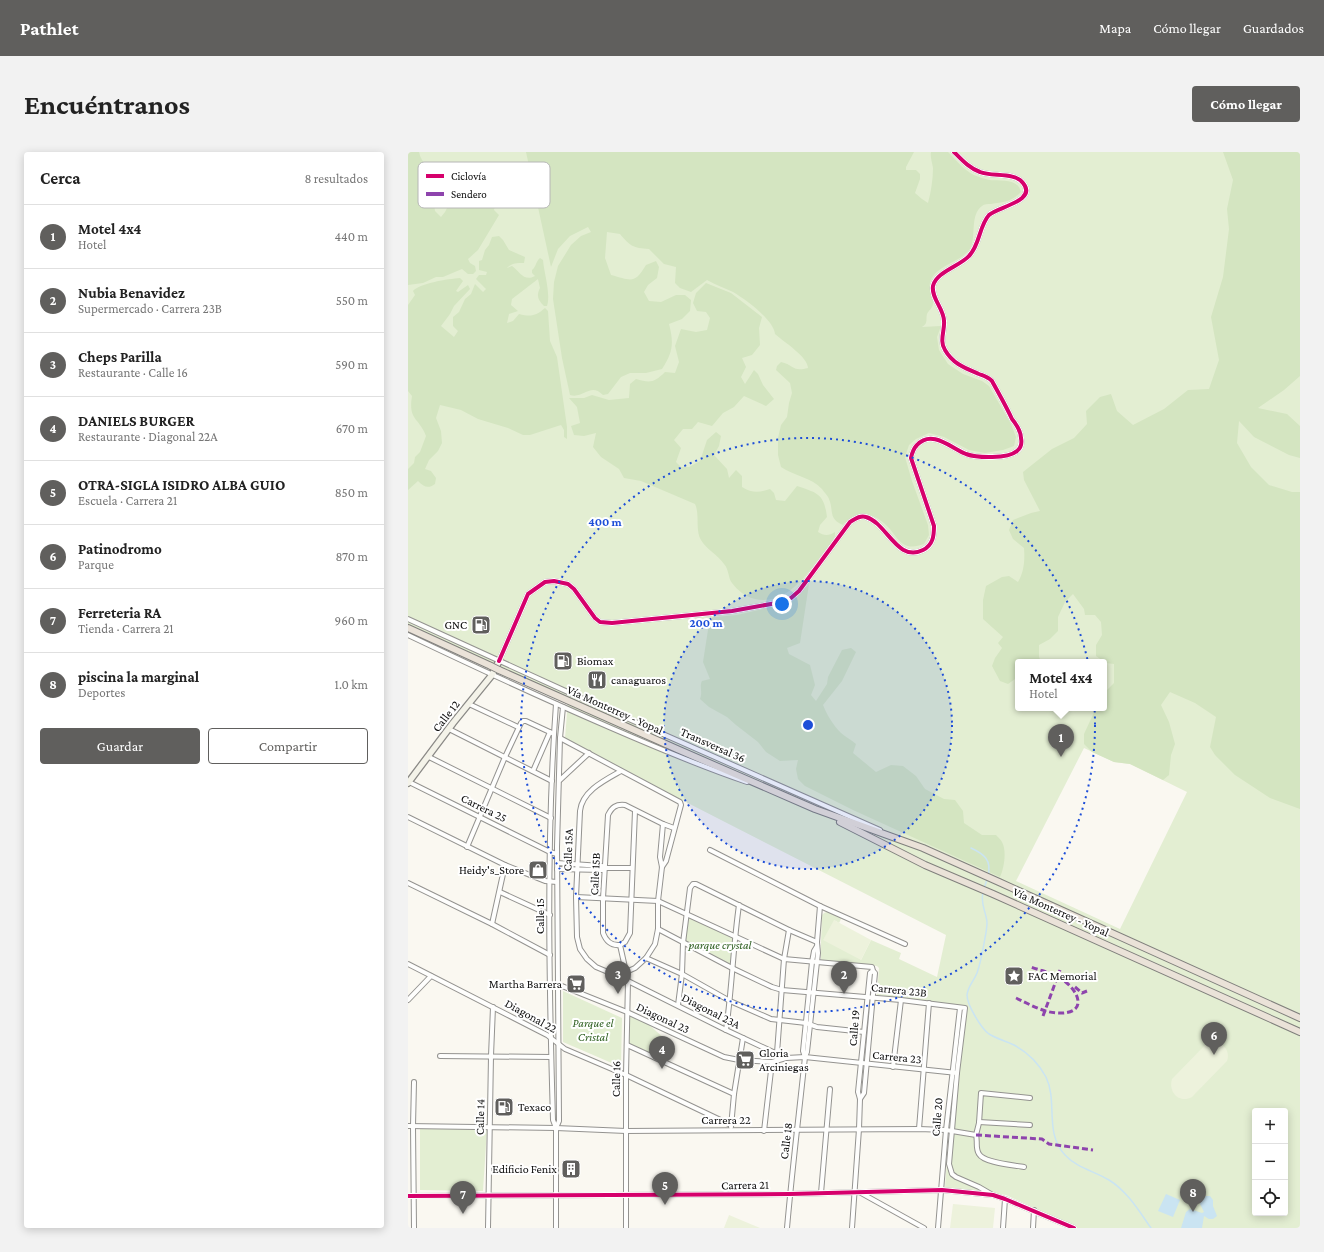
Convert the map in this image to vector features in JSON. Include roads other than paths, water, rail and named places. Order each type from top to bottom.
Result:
[{"type":"highway","name":"Vía Monterrey - Yopal","points":[[408,628],[499,670],[815,809],[925,865],[1300,1032]]},
{"type":"highway","name":"Vía Monterrey - Yopal","points":[[815,809],[923,848],[1300,1018]]},
{"type":"main road","name":"Calle 12","points":[[408,783],[492,675],[499,661]]},
{"type":"street","points":[[499,661],[528,594],[545,582],[554,581],[568,584],[574,589],[595,618],[600,622],[612,623],[732,611],[782,602],[791,598],[799,591],[850,522],[856,517],[865,516],[874,520],[899,548],[912,552],[918,552],[926,548],[931,542],[934,536],[934,526],[911,458],[914,448],[925,439],[933,438],[966,454],[975,456],[996,456],[1017,451],[1022,444],[1021,434],[992,381],[956,364],[945,351],[943,343],[944,320],[933,288],[938,278],[969,256],[988,217],[993,212],[1016,203],[1021,199],[1026,191],[1023,182],[1018,178],[980,172],[969,167],[954,152]]},
{"type":"street","name":"Transversal 36","points":[[408,620],[632,721],[923,848]]},
{"type":"street","name":"Transversal 36","points":[[408,635],[556,704],[704,768],[776,792]]},
{"type":"street","points":[[469,704],[518,727]]},
{"type":"street","name":"Calle 15","points":[[556,704],[552,733],[550,852],[550,1037],[553,1120],[556,1128],[556,1228]]},
{"type":"street","name":"Calle 15","points":[[556,1128],[559,1121],[557,854],[560,738],[563,707]]},
{"type":"street","points":[[467,847],[518,727],[523,721],[552,733],[533,771]]},
{"type":"street","points":[[449,729],[552,781]]},
{"type":"street","points":[[560,738],[680,802],[681,805],[666,861],[662,867]]},
{"type":"street","points":[[560,780],[589,753]]},
{"type":"street","points":[[428,756],[551,818]]},
{"type":"street","name":"Calle 15A","points":[[621,771],[598,784],[583,800],[580,811],[576,896],[577,937],[580,949],[587,959],[596,967],[608,972],[626,972]]},
{"type":"street","name":"Carrera 25","points":[[408,783],[550,852],[557,854]]},
{"type":"street","points":[[552,790],[559,792]]},
{"type":"street","name":"Calle 15B","points":[[620,945],[612,944],[605,938],[603,933],[603,898],[608,814],[619,804],[625,805],[635,811]]},
{"type":"street","points":[[620,945],[625,942],[630,933],[635,811],[674,828]]},
{"type":"street","points":[[408,817],[505,866],[550,882],[557,882]]},
{"type":"street","points":[[626,972],[635,968],[646,958],[655,944],[658,929],[658,901],[662,867],[660,857],[663,824]]},
{"type":"street","points":[[710,850],[820,906],[905,944]]},
{"type":"street","points":[[557,863],[602,866],[605,868]]},
{"type":"street","points":[[492,924],[505,866]]},
{"type":"street","points":[[557,869],[602,870],[605,868],[632,868]]},
{"type":"street","points":[[408,883],[492,924],[550,955]]},
{"type":"street","points":[[678,1005],[682,974],[683,943],[691,886],[696,884],[817,944]]},
{"type":"street","points":[[500,892],[550,915]]},
{"type":"street","points":[[576,896],[658,901],[784,959],[869,966],[872,967],[873,971]]},
{"type":"street","points":[[726,1030],[739,906]]},
{"type":"street","name":"Calle 18","points":[[787,1228],[805,1057],[807,1052],[808,1024],[820,906]]},
{"type":"street","name":"Carrera 23B","points":[[658,929],[732,968],[772,987],[782,990],[811,991],[965,1008],[957,1073]]},
{"type":"street","points":[[777,1053],[784,959],[789,930]]},
{"type":"street","name":"Calle 16","points":[[620,945],[628,981],[626,1075],[626,1228]]},
{"type":"street","points":[[646,958],[682,974],[730,1001],[771,1019],[808,1024],[817,1027],[864,1032]]},
{"type":"street","name":"Diagonal 22","points":[[408,964],[550,1037],[565,1049],[626,1075],[731,1128]]},
{"type":"street","name":"Calle 19","points":[[852,1228],[859,1129],[860,1099],[858,1092],[867,997],[870,973],[873,971]]},
{"type":"street","name":"Calle 19","points":[[860,1099],[864,1092],[874,998],[875,974],[873,971]]},
{"type":"street","points":[[408,1000],[431,976]]},
{"type":"street","name":"Diagonal 23A","points":[[628,981],[786,1058]]},
{"type":"street","name":"Diagonal 23","points":[[557,984],[627,1012],[724,1057],[739,1060]]},
{"type":"street","points":[[893,1067],[900,1000]]},
{"type":"street","points":[[919,1129],[922,1070],[929,1003]]},
{"type":"street","name":"Calle 14","points":[[488,1228],[493,1007]]},
{"type":"street","name":"Calle 20","points":[[938,1228],[946,1130],[960,1008]]},
{"type":"street","points":[[731,1128],[734,1094],[743,1038]]},
{"type":"street","points":[[627,1045],[734,1094]]},
{"type":"street","points":[[440,1056],[551,1057]]},
{"type":"street","name":"Carrera 23","points":[[739,1060],[772,1062],[786,1058],[805,1057],[957,1073]]},
{"type":"street","points":[[764,1131],[772,1062]]},
{"type":"street","points":[[957,1073],[948,1164],[952,1174],[993,1195]]},
{"type":"street","points":[[414,1082],[410,1126],[414,1196],[414,1228]]},
{"type":"street","points":[[822,1193],[830,1089]]},
{"type":"street","points":[[1024,1168],[994,1162],[980,1155],[977,1149],[976,1135],[979,1122],[981,1093],[1030,1098]]},
{"type":"street","points":[[979,1122],[1030,1125]]},
{"type":"street","name":"Carrera 22","points":[[410,1126],[626,1130],[731,1128],[764,1131],[919,1129],[952,1130],[976,1135]]},
{"type":"street","name":"Carrera 21","points":[[408,1196],[627,1196],[861,1193],[942,1190],[993,1195],[1005,1198],[1066,1226],[1074,1228]]},
{"type":"street","points":[[861,1193],[924,1228]]},
{"type":"street","points":[[1003,1228],[1005,1198]]},
{"type":"street","points":[[1033,1228],[1034,1210]]},
{"type":"water","points":[[1166,1194],[1180,1200],[1173,1217],[1158,1211]]},
{"type":"water","points":[[1206,1196],[1210,1196],[1213,1200],[1213,1206],[1217,1216],[1213,1219],[1209,1219],[1204,1216],[1202,1228],[1181,1228],[1186,1212],[1190,1209],[1202,1213],[1204,1212],[1200,1204],[1201,1200]]},
{"type":"waterway","points":[[971,848],[986,858],[989,866],[988,876]]},
{"type":"waterway","points":[[984,889],[987,879]]},
{"type":"waterway","points":[[983,893],[982,900],[987,926],[983,951],[976,976],[967,995],[975,1016],[982,1027],[989,1034],[1024,1051],[1043,1072],[1046,1077],[1051,1097],[1055,1137],[1065,1155],[1075,1163],[1109,1180],[1121,1190],[1151,1228]]},
{"type":"place","name":"GNC","points":[[481,625]]},
{"type":"place","name":"Biomax","points":[[563,661]]},
{"type":"place","name":"canaguaros","points":[[597,680]]},
{"type":"place","name":"Motel 4x4","points":[[1061,757]]},
{"type":"place","name":"Heidy's_Store","points":[[538,870]]},
{"type":"place","name":"FAC Memorial","points":[[1014,976]]},
{"type":"place","name":"Martha Barrera","points":[[576,984]]},
{"type":"place","name":"Cheps Parilla","points":[[618,994]]},
{"type":"place","name":"Nubia Benavidez","points":[[844,994]]},
{"type":"place","name":"Patinodromo","points":[[1214,1055]]},
{"type":"place","name":"Gloria Arciniegas","points":[[745,1060]]},
{"type":"place","name":"DANIELS BURGER","points":[[662,1069]]},
{"type":"place","name":"Texaco","points":[[504,1107]]},
{"type":"place","name":"Edificio Fenix","points":[[571,1169]]},
{"type":"place","name":"OTRA-SIGLA ISIDRO ALBA GUIO","points":[[665,1205]]},
{"type":"place","name":"piscina la marginal","points":[[1193,1212]]},
{"type":"place","name":"Ferreteria RA","points":[[463,1214]]},
{"type":"park label","name":"parque crystal","points":[[720,945]]},
{"type":"park label","name":"Parque el Cristal","points":[[593,1030]]}]
